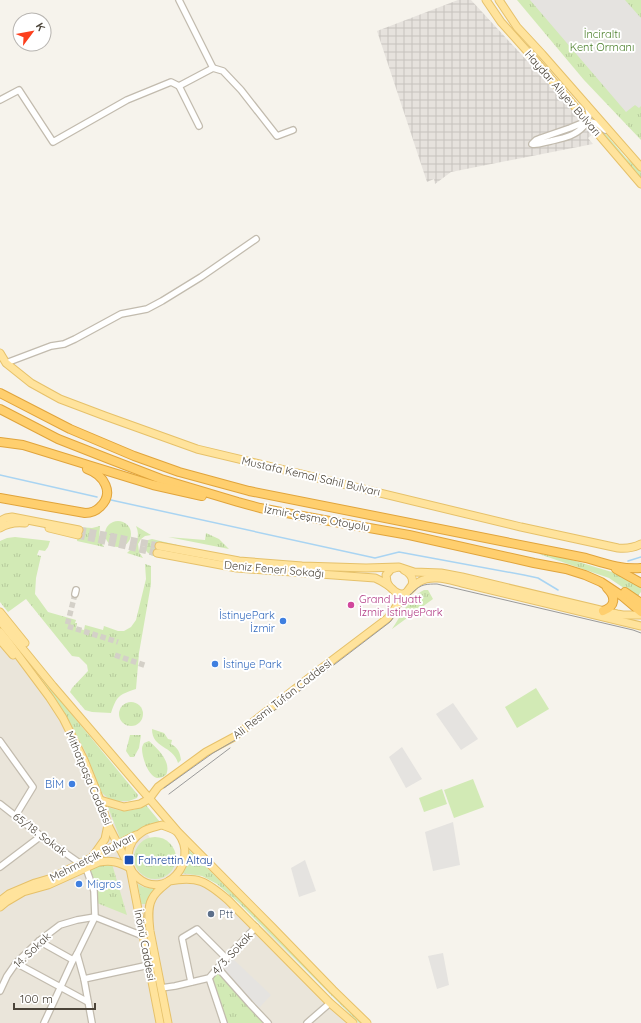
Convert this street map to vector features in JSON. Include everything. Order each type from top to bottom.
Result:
[{"type":"highway","name":"İzmir-Çeşme Otoyolu","points":[[0,393],[70,429],[134,456],[207,480],[249,491],[586,558],[606,564]]},
{"type":"highway","name":"İzmir-Çeşme Otoyolu","points":[[0,409],[58,439],[161,479],[260,508],[409,535],[566,569],[601,582],[613,584],[640,609]]},
{"type":"highway","points":[[0,442],[23,445],[153,485],[201,496],[238,502]]},
{"type":"highway","points":[[0,498],[85,513],[97,510],[105,500],[107,491],[105,484],[99,476],[92,471],[23,445]]},
{"type":"highway","points":[[606,564],[641,568]]},
{"type":"highway","points":[[606,564],[641,583]]},
{"type":"highway","points":[[601,582],[611,592],[614,600],[610,608],[603,614]]},
{"type":"main road","name":"Haydar Aliyev Bulvarı","points":[[486,0],[501,22],[641,184]]},
{"type":"main road","name":"Haydar Aliyev Bulvarı","points":[[499,0],[517,27],[641,167]]},
{"type":"main road","points":[[535,60],[542,54]]},
{"type":"main road","name":"Mustafa Kemal Sahil Bulvarı","points":[[0,353],[6,363],[31,383],[60,399],[197,449],[611,547],[630,548],[641,544]]},
{"type":"main road","points":[[0,522],[6,518],[12,518],[78,533],[18,522],[6,524],[0,528]]},
{"type":"main road","name":"Deniz Feneri Sokağı","points":[[407,592],[404,594],[396,593],[389,586],[375,578],[237,568],[158,550],[239,561],[302,566],[366,568],[399,567],[414,572],[441,573],[462,576],[603,614]]},
{"type":"main road","points":[[389,586],[386,575],[391,569],[399,567],[408,572],[412,579],[412,585],[407,592]]},
{"type":"main road","points":[[407,592],[420,581],[427,579],[440,579],[603,614],[641,626]]},
{"type":"main road","name":"Ali Resmi Tufan Caddesi","points":[[149,799],[158,788],[206,752],[234,737],[388,618],[407,592]]},
{"type":"main road","points":[[603,614],[624,615],[640,609]]},
{"type":"main road","points":[[0,612],[55,682],[77,714]]},
{"type":"main road","name":"Mithatpaşa Caddesi","points":[[0,621],[178,832]]},
{"type":"main road","name":"Mithatpaşa Caddesi","points":[[0,632],[50,698],[62,718],[74,740],[100,800],[108,825],[130,868]]},
{"type":"main road","points":[[0,640],[50,698]]},
{"type":"main road","points":[[100,800],[124,808],[140,804],[149,799]]},
{"type":"main road","points":[[91,858],[105,839],[108,825]]},
{"type":"main road","points":[[353,1023],[214,888],[193,879],[182,879],[160,884],[150,884],[142,881],[135,875],[130,868],[128,852],[131,844],[141,832],[162,826],[169,827],[178,832],[366,1023]]},
{"type":"main road","name":"Mehmetçik Bulvarı","points":[[0,907],[23,892],[48,885],[84,866],[91,858],[141,832]]},
{"type":"main road","points":[[169,881],[184,864],[184,845],[178,832]]},
{"type":"main road","name":"Mehmetçik Bulvarı","points":[[0,901],[9,894],[35,883],[99,862],[108,861],[121,863],[130,868]]},
{"type":"main road","name":"İnönü Caddesi","points":[[130,868],[160,1023]]},
{"type":"main road","name":"İnönü Caddesi","points":[[168,1023],[148,917],[151,899],[169,881]]},
{"type":"street","points":[[179,0],[213,68]]},
{"type":"street","points":[[179,86],[213,68],[223,71],[242,90],[277,136],[293,130]]},
{"type":"street","points":[[0,100],[19,90],[53,142],[127,100],[171,82],[179,86],[199,126]]},
{"type":"street","points":[[587,105],[589,113],[588,121],[579,131],[566,138],[532,144],[536,140],[588,121],[598,124],[604,129],[633,159]]},
{"type":"street","points":[[6,363],[51,346],[64,344],[121,314],[152,306],[201,277],[256,239]]},
{"type":"street","points":[[0,742],[33,787],[16,815]]},
{"type":"street","name":"65/18. Sokak","points":[[0,804],[41,836],[84,866]]},
{"type":"street","points":[[0,867],[41,836]]},
{"type":"street","points":[[44,1023],[95,917],[94,891],[84,866]]},
{"type":"street","points":[[95,917],[143,936]]},
{"type":"street","name":"14. Sokak","points":[[0,991],[7,976],[16,963],[39,941],[60,925],[95,917]]},
{"type":"street","name":"4/3. Sokak","points":[[161,988],[209,978],[226,958],[256,928]]},
{"type":"street","points":[[191,982],[182,938],[197,929],[226,958]]},
{"type":"street","points":[[39,941],[73,960]]},
{"type":"street","points":[[78,954],[92,1023]]},
{"type":"street","points":[[16,963],[88,1002]]},
{"type":"street","points":[[84,979],[148,965]]},
{"type":"street","points":[[218,968],[268,1023]]},
{"type":"street","points":[[209,978],[224,1023]]},
{"type":"street","points":[[307,1023],[330,1002]]},
{"type":"shaded area","points":[[458,0],[471,0],[594,133],[588,138],[593,144],[451,172],[435,184],[434,179],[427,182],[377,31]]},
{"type":"shaded area","name":"İnciraltı Kent Ormanı","points":[[530,0],[625,0],[641,18],[641,106],[639,108],[635,105],[626,112]]},
{"type":"shaded area","points":[[0,633],[76,723],[154,844],[268,932],[355,1023],[0,1023]]},
{"type":"shaded area","points":[[453,703],[478,739],[461,750],[436,714]]},
{"type":"shaded area","points":[[402,747],[422,779],[406,788],[389,757]]},
{"type":"shaded area","points":[[453,822],[460,865],[433,871],[425,832]]},
{"type":"shaded area","points":[[305,860],[316,891],[299,897],[291,868]]},
{"type":"shaded area","points":[[443,953],[449,985],[437,989],[428,956]]},
{"type":"shaded area","points":[[232,958],[271,995],[259,1008],[221,969]]},
{"type":"green space","name":"İnciraltı Kent Ormanı","points":[[517,0],[641,0],[641,140],[584,80]]},
{"type":"green space","points":[[595,127],[600,127],[626,158],[641,171],[641,180]]},
{"type":"green space","points":[[118,521],[127,525],[131,534],[127,543],[118,547],[109,543],[105,534],[109,525]]},
{"type":"green space","points":[[100,526],[99,538],[104,547],[77,541],[79,527],[92,528]]},
{"type":"green space","points":[[136,526],[151,535],[145,536],[138,544],[139,552],[143,558],[127,553],[137,541],[138,534]]},
{"type":"green space","points":[[206,533],[219,539],[229,549],[168,537],[205,540]]},
{"type":"green space","points":[[15,537],[50,541],[45,551],[39,550],[37,555],[41,556],[36,578],[35,594],[48,612],[76,620],[76,628],[84,630],[85,625],[103,630],[104,626],[118,631],[124,631],[131,627],[136,620],[146,579],[145,564],[151,566],[151,584],[139,653],[136,689],[119,697],[111,713],[85,710],[70,692],[88,671],[87,665],[79,657],[72,656],[26,599],[8,612],[0,602],[0,541]]},
{"type":"green space","points":[[152,539],[194,549],[159,543],[157,555],[202,564],[153,556],[149,554],[145,545],[148,540]]},
{"type":"green space","points":[[539,554],[559,556],[615,573],[641,588],[641,592],[637,597],[609,578]]},
{"type":"green space","points":[[424,590],[428,590],[433,599],[392,629],[414,597]]},
{"type":"green space","points":[[37,672],[138,795],[137,798],[129,801],[117,801],[108,798],[101,792],[86,753],[66,715]]},
{"type":"green space","points":[[536,688],[549,709],[517,728],[505,707]]},
{"type":"green space","points":[[131,702],[136,703],[142,709],[142,719],[136,725],[131,726],[126,725],[120,719],[119,714],[120,709],[126,703]]},
{"type":"green space","points":[[152,729],[164,733],[168,739],[172,740],[171,744],[178,750],[180,755],[181,760],[178,763],[172,753],[155,740]]},
{"type":"green space","points":[[130,735],[141,735],[139,748],[134,757],[130,757],[126,751]]},
{"type":"green space","points":[[149,741],[160,752],[166,761],[166,775],[162,777],[154,777],[148,770],[144,761],[142,747],[144,743]]},
{"type":"green space","points":[[473,779],[484,807],[454,818],[444,790]]},
{"type":"green space","points":[[442,789],[447,804],[424,812],[419,798]]},
{"type":"green space","points":[[146,805],[160,822],[120,838],[108,807],[127,811]]},
{"type":"green space","points":[[155,837],[170,843],[176,858],[170,873],[155,879],[140,873],[134,858],[140,843]]},
{"type":"green space","points":[[189,850],[364,1023],[359,1023],[239,903],[217,884],[202,876],[181,873],[186,864]]},
{"type":"green space","points":[[104,864],[112,864],[127,915],[97,903],[88,869]]},
{"type":"green space","points":[[138,884],[143,887],[155,889],[147,904],[141,904]]},
{"type":"green space","points":[[218,968],[268,1023],[224,1023],[209,978]]},
{"type":"waterway","points":[[0,475],[97,497]]},
{"type":"waterway","points":[[111,500],[375,558],[399,552],[524,575],[538,578],[558,590]]},
{"type":"waterway","points":[[628,561],[641,557]]},
{"type":"tunnel","points":[[79,530],[159,546]]},
{"type":"tunnel","points":[[78,535],[157,553]]},
{"type":"tunnel","points":[[75,594],[67,626],[118,642]]},
{"type":"tunnel","points":[[115,655],[147,666]]},
{"type":"tram line","points":[[164,788],[213,753],[237,739],[390,622],[409,596],[419,587],[424,585],[437,584],[641,633]]},
{"type":"tram line","points":[[169,794],[230,748]]},
{"type":"place","name":"Grand Hyatt İzmir İstinyePark","points":[[351,605]]},
{"type":"place","name":"İstinyePark İzmir","points":[[283,621]]},
{"type":"place","name":"İstinye Park","points":[[215,664]]},
{"type":"place","name":"BİM","points":[[72,784]]},
{"type":"place","name":"Fahrettin Altay","points":[[129,860]]},
{"type":"place","name":"Migros","points":[[79,884]]},
{"type":"place","name":"Ptt","points":[[211,914]]}]
